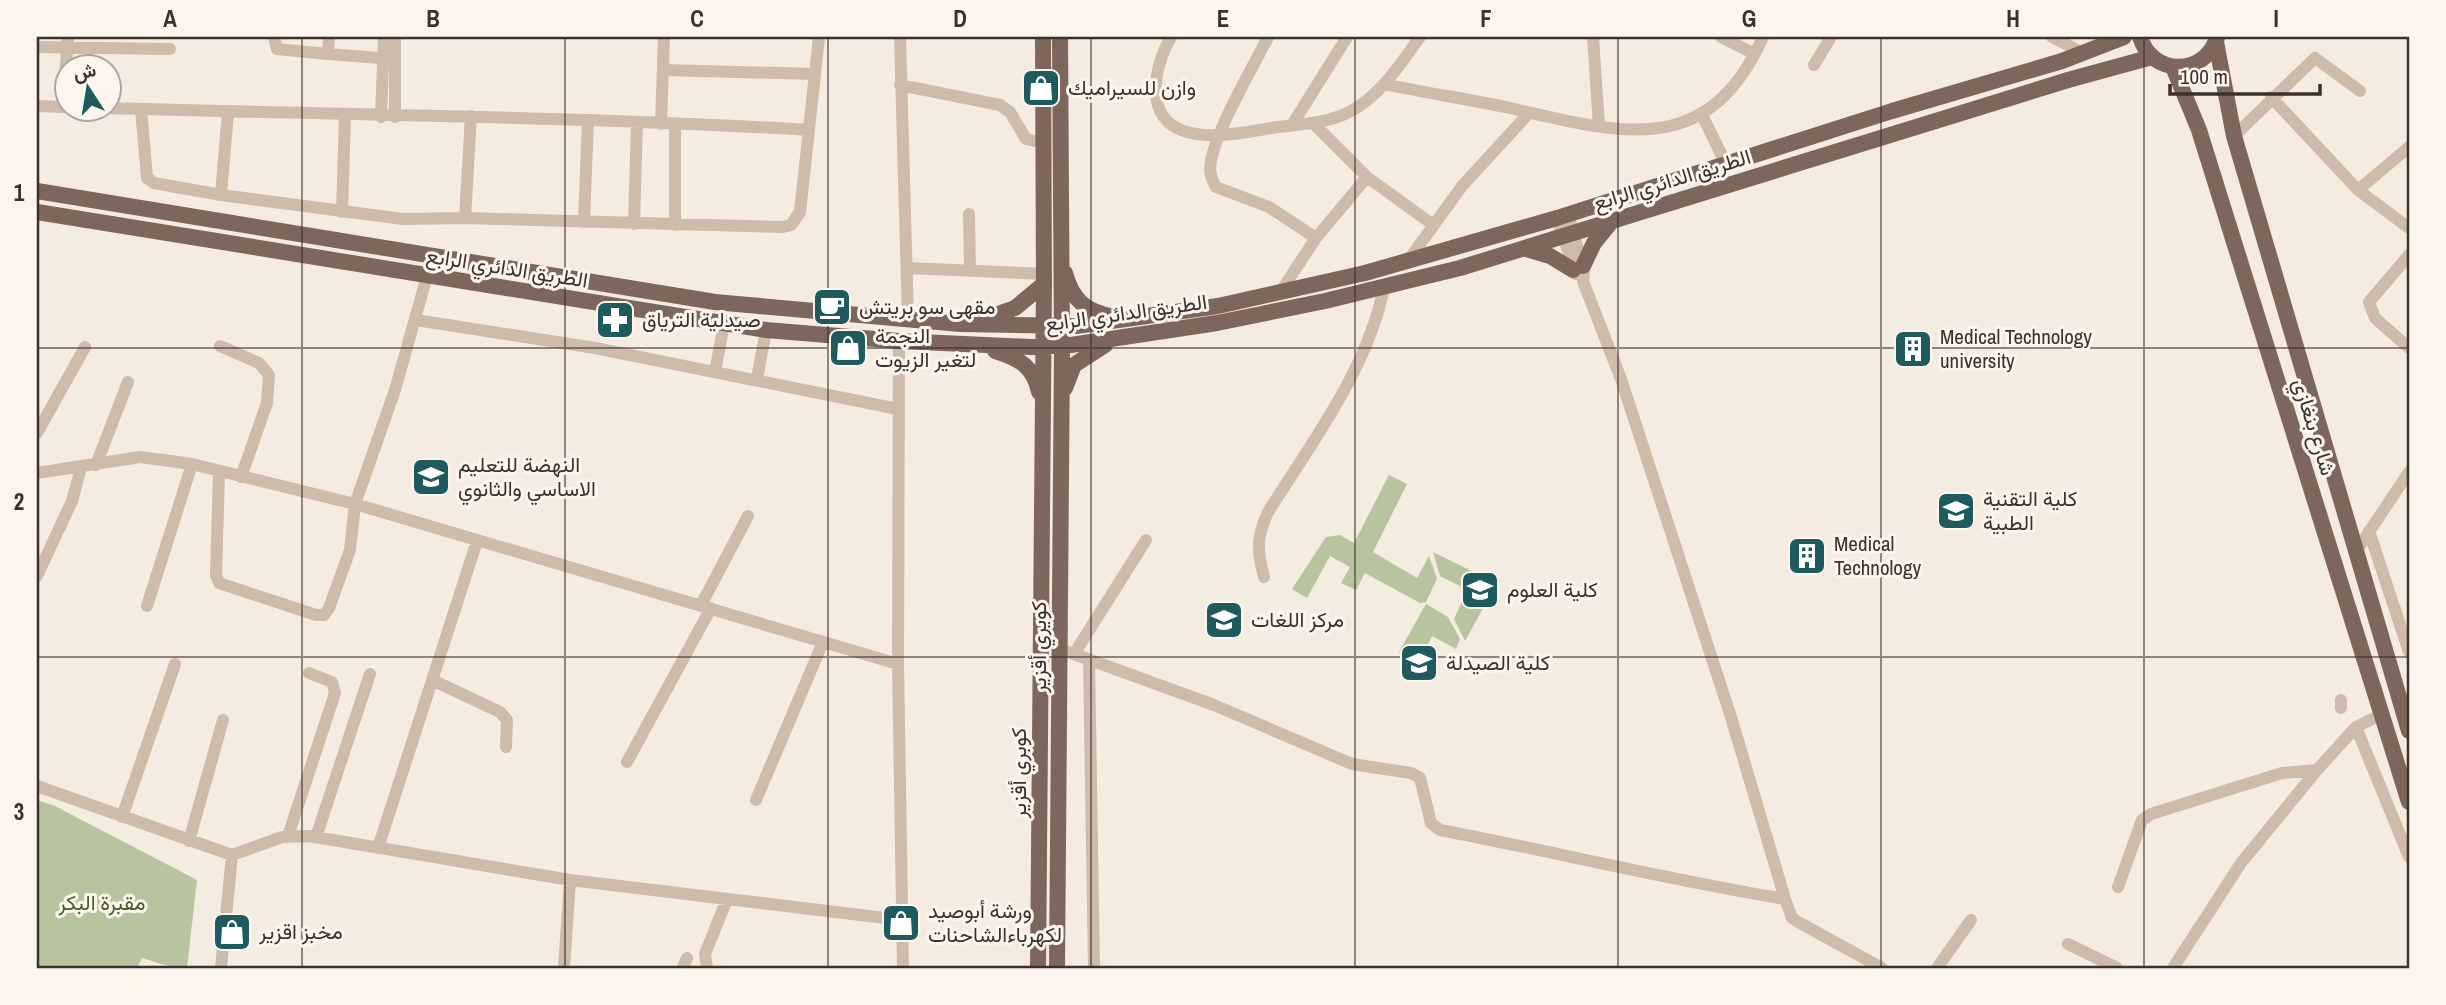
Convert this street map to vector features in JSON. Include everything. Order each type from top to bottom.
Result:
[{"type":"main road","name":"كوبري أقزير","points":[[1038,968],[1044,279],[1043,37]]},
{"type":"main road","name":"كويري أقزير","points":[[1057,968],[1067,652],[1059,251],[1060,37]]},
{"type":"main road","name":"الطريق الدائري الرابع","points":[[37,191],[715,302],[960,324],[1062,326],[1134,319],[1218,306],[1365,273],[1409,258],[1563,216],[2085,54],[2124,37]]},
{"type":"main road","points":[[2140,37],[2152,57],[2173,67],[2200,61],[2217,39]]},
{"type":"main road","name":"شارع بنغازي","points":[[2217,39],[2234,135],[2409,731]]},
{"type":"main road","name":"الطريق الدائري الرابع","points":[[37,212],[766,330],[898,341],[1062,345],[1122,338],[1325,302],[1384,287],[1526,249],[2054,84],[2152,57]]},
{"type":"main road","name":"شارع بنغازي","points":[[2173,67],[2199,130],[2409,802]]},
{"type":"main road","points":[[1526,249],[1550,256],[1580,272],[1594,243],[1612,221]]},
{"type":"main road","points":[[1059,251],[1075,299],[1093,312],[1134,319]]},
{"type":"main road","points":[[960,324],[989,318],[1015,308],[1044,279]]},
{"type":"main road","points":[[1061,411],[1068,375],[1074,365],[1093,350],[1122,338]]},
{"type":"main road","points":[[969,344],[1014,357],[1028,367],[1035,376],[1042,412]]},
{"type":"main road","points":[[2346,601],[2367,594]]},
{"type":"street","points":[[274,37],[277,50],[388,58]]},
{"type":"street","points":[[328,54],[329,37]]},
{"type":"street","points":[[383,37],[395,117]]},
{"type":"street","points":[[381,117],[388,58],[395,37]]},
{"type":"street","points":[[661,124],[664,37]]},
{"type":"street","points":[[141,109],[147,178],[154,183],[222,195],[403,219],[465,218],[770,228],[791,225],[800,212],[819,37]]},
{"type":"street","points":[[900,37],[908,319]]},
{"type":"street","points":[[1171,37],[1156,73],[1158,106],[1174,126],[1187,132],[1221,134],[1313,123],[1353,111],[1384,84],[1420,37]]},
{"type":"street","points":[[1268,37],[1221,134],[1210,164],[1216,187],[1269,207],[1316,238]]},
{"type":"street","points":[[1292,125],[1347,37]]},
{"type":"street","points":[[1593,37],[1596,47],[1599,126]]},
{"type":"street","points":[[1721,37],[1755,54]]},
{"type":"street","points":[[1384,84],[1599,126],[1655,130],[1702,115],[1736,85],[1763,37]]},
{"type":"street","points":[[1814,65],[1831,37]]},
{"type":"street","points":[[2052,37],[2085,54]]},
{"type":"street","points":[[37,47],[68,42],[125,43],[170,49]]},
{"type":"street","points":[[2234,135],[2315,58],[2360,91]]},
{"type":"street","points":[[663,70],[815,74]]},
{"type":"street","points":[[900,85],[1000,105],[1010,112],[1026,139],[1043,143]]},
{"type":"street","points":[[2271,97],[2358,190],[2409,228]]},
{"type":"street","points":[[122,108],[381,117],[471,116],[809,130]]},
{"type":"street","points":[[222,195],[228,112]]},
{"type":"street","points":[[1409,258],[1432,223],[1491,152],[1529,113]]},
{"type":"street","points":[[1702,115],[1727,163]]},
{"type":"street","points":[[342,212],[345,116]]},
{"type":"street","points":[[465,218],[471,116]]},
{"type":"street","points":[[584,222],[588,120]]},
{"type":"street","points":[[635,224],[637,122]]},
{"type":"street","points":[[1313,123],[1367,177],[1432,223]]},
{"type":"street","points":[[675,124],[675,225]]},
{"type":"street","points":[[2358,190],[2409,147]]},
{"type":"street","points":[[1281,290],[1316,238],[1367,177]]},
{"type":"street","points":[[969,214],[970,271]]},
{"type":"street","points":[[1563,216],[1580,272],[1621,380],[1731,717],[1784,899],[1792,918],[1882,968]]},
{"type":"street","points":[[2409,255],[2369,302],[2375,318],[2409,348]]},
{"type":"street","points":[[907,268],[1044,279]]},
{"type":"street","points":[[219,472],[216,575],[219,583],[316,615],[324,615],[346,561],[355,504],[416,320],[427,276]]},
{"type":"street","points":[[1264,577],[1257,540],[1264,521],[1347,383],[1369,338],[1384,287]]},
{"type":"street","points":[[416,320],[595,348],[898,409]]},
{"type":"street","points":[[715,372],[724,324]]},
{"type":"street","points":[[757,379],[766,330]]},
{"type":"street","points":[[898,341],[898,664],[903,968]]},
{"type":"street","points":[[220,346],[259,363],[269,375],[267,402],[241,477]]},
{"type":"street","points":[[37,433],[85,347]]},
{"type":"street","points":[[96,465],[128,382]]},
{"type":"street","points":[[37,473],[140,457],[192,464],[355,504],[898,664]]},
{"type":"street","points":[[147,606],[192,464]]},
{"type":"street","points":[[37,576],[72,501],[81,468]]},
{"type":"street","points":[[2355,553],[2409,472]]},
{"type":"street","points":[[627,762],[706,607],[748,516]]},
{"type":"street","points":[[2369,531],[2409,652]]},
{"type":"street","points":[[1146,540],[1067,652],[1214,705],[1352,764],[1411,773],[1420,778],[1431,823],[1440,831],[1606,863],[1680,882],[1784,899]]},
{"type":"street","points":[[377,848],[477,541]]},
{"type":"street","points":[[756,800],[824,642]]},
{"type":"street","points":[[1089,660],[1094,968]]},
{"type":"street","points":[[122,817],[175,664]]},
{"type":"street","points":[[288,836],[335,693],[332,682],[309,673]]},
{"type":"street","points":[[316,837],[370,674]]},
{"type":"street","points":[[432,680],[500,712],[507,720],[506,747]]},
{"type":"street","points":[[2394,683],[2409,699]]},
{"type":"street","points":[[2173,968],[2241,863],[2317,770],[2356,727],[2382,714]]},
{"type":"street","points":[[189,841],[223,720]]},
{"type":"street","points":[[2356,727],[2409,857]]},
{"type":"street","points":[[2118,887],[2142,820],[2151,814],[2282,773],[2317,770]]},
{"type":"street","points":[[37,786],[232,855],[288,836],[316,837],[570,880],[902,920]]},
{"type":"street","points":[[221,968],[232,855]]},
{"type":"street","points":[[564,968],[570,880]]},
{"type":"street","points":[[707,968],[705,954],[727,899]]},
{"type":"street","points":[[1937,968],[1971,920]]},
{"type":"street","points":[[2068,944],[2117,968]]},
{"type":"green space","points":[[1389,475],[1407,484],[1373,552],[1417,578],[1429,556],[1437,579],[1426,602],[1420,603],[1365,573],[1356,590],[1341,583],[1350,567],[1330,556],[1307,598],[1292,589],[1326,537],[1340,535],[1354,543]]},
{"type":"green space","points":[[1433,552],[1488,579],[1486,583],[1466,589],[1440,576]]},
{"type":"green space","points":[[1487,587],[1493,590],[1465,641],[1454,619],[1466,593]]},
{"type":"green space","points":[[1426,604],[1448,617],[1460,639],[1456,649],[1432,636],[1419,663],[1399,652]]},
{"type":"green space","name":"مقبرة البكر","points":[[37,800],[55,806],[197,880],[187,968],[175,968],[142,958],[137,968],[37,968]]},
{"type":"place","name":"وازن للسيراميك","points":[[1041,88]]},
{"type":"place","name":"مقهى سو بريتش","points":[[832,307]]},
{"type":"place","name":"صيدلية الترياق","points":[[615,320]]},
{"type":"place","name":"النجمة لتغير الزيوت","points":[[848,348]]},
{"type":"place","name":"Medical Technology university","points":[[1913,349]]},
{"type":"place","name":"النهضة للتعليم الاساسي والثانوي","points":[[431,477]]},
{"type":"place","name":"كلية التقنية الطبية","points":[[1956,511]]},
{"type":"place","name":"Medical Technology","points":[[1807,556]]},
{"type":"place","name":"كلية العلوم","points":[[1480,590]]},
{"type":"place","name":"مركز اللغات","points":[[1224,620]]},
{"type":"place","name":"كلية الصيدلة","points":[[1419,663]]},
{"type":"place","name":"ورشة أبوصيد لكهرباءالشاحنات","points":[[901,923]]},
{"type":"place","name":"مخبز اقزير","points":[[232,932]]}]
